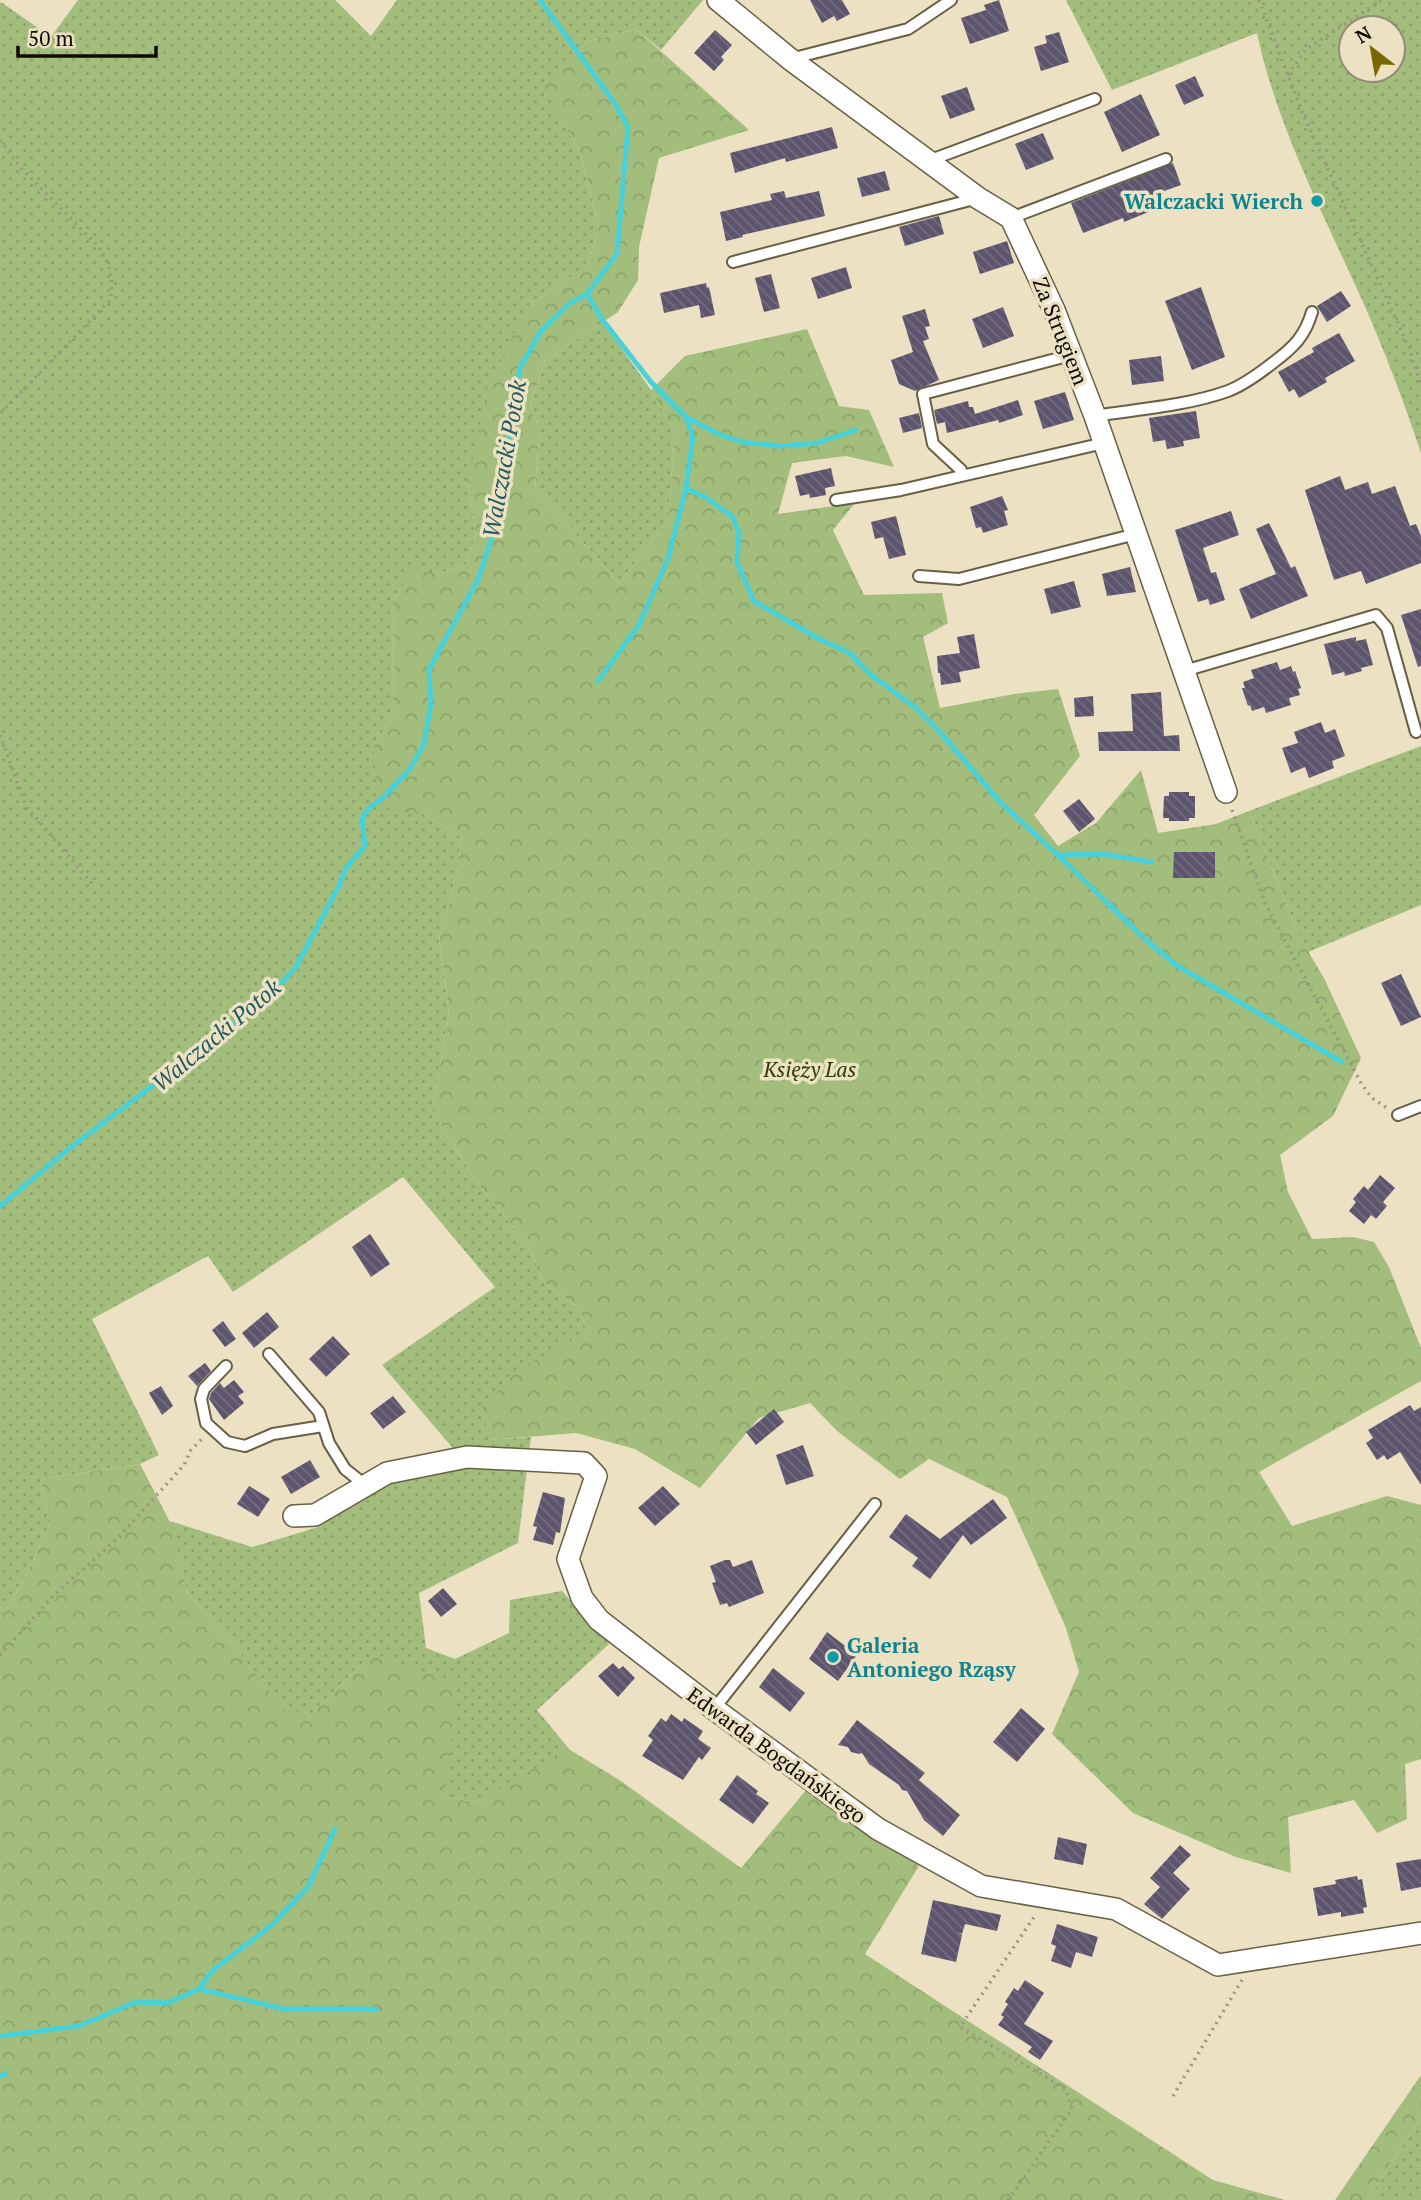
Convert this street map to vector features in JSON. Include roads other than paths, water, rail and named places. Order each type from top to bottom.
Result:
[{"type":"street","points":[[718,0],[790,59],[978,198],[1011,218]]},
{"type":"street","name":"Za Strugiem","points":[[1011,218],[1054,310],[1095,416],[1226,792]]},
{"type":"street","name":"Edwarda Bogdańskiego","points":[[294,1516],[315,1515],[387,1473],[467,1457],[584,1463],[597,1476],[568,1559],[582,1598],[599,1620],[714,1709],[878,1829],[981,1886],[1116,1909],[1218,1965],[1421,1933]]},
{"type":"lane","points":[[790,59],[908,29],[951,0]]},
{"type":"lane","points":[[928,161],[1095,99]]},
{"type":"lane","points":[[1011,218],[1166,159]]},
{"type":"lane","points":[[733,262],[978,198]]},
{"type":"lane","points":[[1095,416],[1192,400],[1229,390],[1256,376],[1287,353],[1306,331],[1312,312]]},
{"type":"lane","points":[[961,470],[933,444],[923,394],[1071,355]]},
{"type":"lane","points":[[836,500],[901,490],[1104,443]]},
{"type":"lane","points":[[919,576],[959,579],[1136,534]]},
{"type":"lane","points":[[1184,671],[1376,615],[1387,628],[1416,732]]},
{"type":"lane","points":[[1398,1115],[1421,1106]]},
{"type":"lane","points":[[269,1354],[319,1412],[329,1443],[345,1469],[365,1485]]},
{"type":"lane","points":[[226,1366],[204,1389],[201,1399],[206,1423],[227,1442],[245,1446],[273,1434],[323,1426]]},
{"type":"lane","points":[[714,1709],[875,1504]]},
{"type":"waterway","name":"Walczacki Potok","points":[[0,1206],[71,1147],[265,1001],[296,967],[346,868],[365,846],[362,819],[368,809],[384,797],[410,769],[424,744],[431,704],[429,669],[477,582],[495,529],[520,368],[541,331],[570,303],[587,294],[617,254],[628,127],[616,105],[540,0]]},
{"type":"waterway","points":[[587,294],[602,319],[651,382],[686,417],[693,437],[686,488],[705,497],[732,516],[739,532],[737,562],[754,601],[821,640],[850,653],[870,674],[916,708],[1001,803],[1176,965],[1342,1062]]},
{"type":"waterway","points":[[686,417],[721,435],[742,442],[781,446],[817,443],[856,430]]},
{"type":"waterway","points":[[598,681],[639,625],[668,559],[686,488]]},
{"type":"waterway","points":[[1058,855],[1103,854],[1152,862]]},
{"type":"waterway","points":[[199,1989],[212,1971],[272,1925],[308,1887],[335,1829]]},
{"type":"waterway","points":[[0,2036],[79,2026],[136,2002],[168,2003],[199,1989],[285,2009],[377,2009]]},
{"type":"waterway","points":[[0,2076],[6,2074]]},
{"type":"place","name":"Walczacki Wierch","points":[[1317,201]]},
{"type":"place","name":"Galeria Antoniego Rząsy","points":[[833,1657]]},
{"type":"park label","name":"Księży Las","points":[[810,1069]]}]
